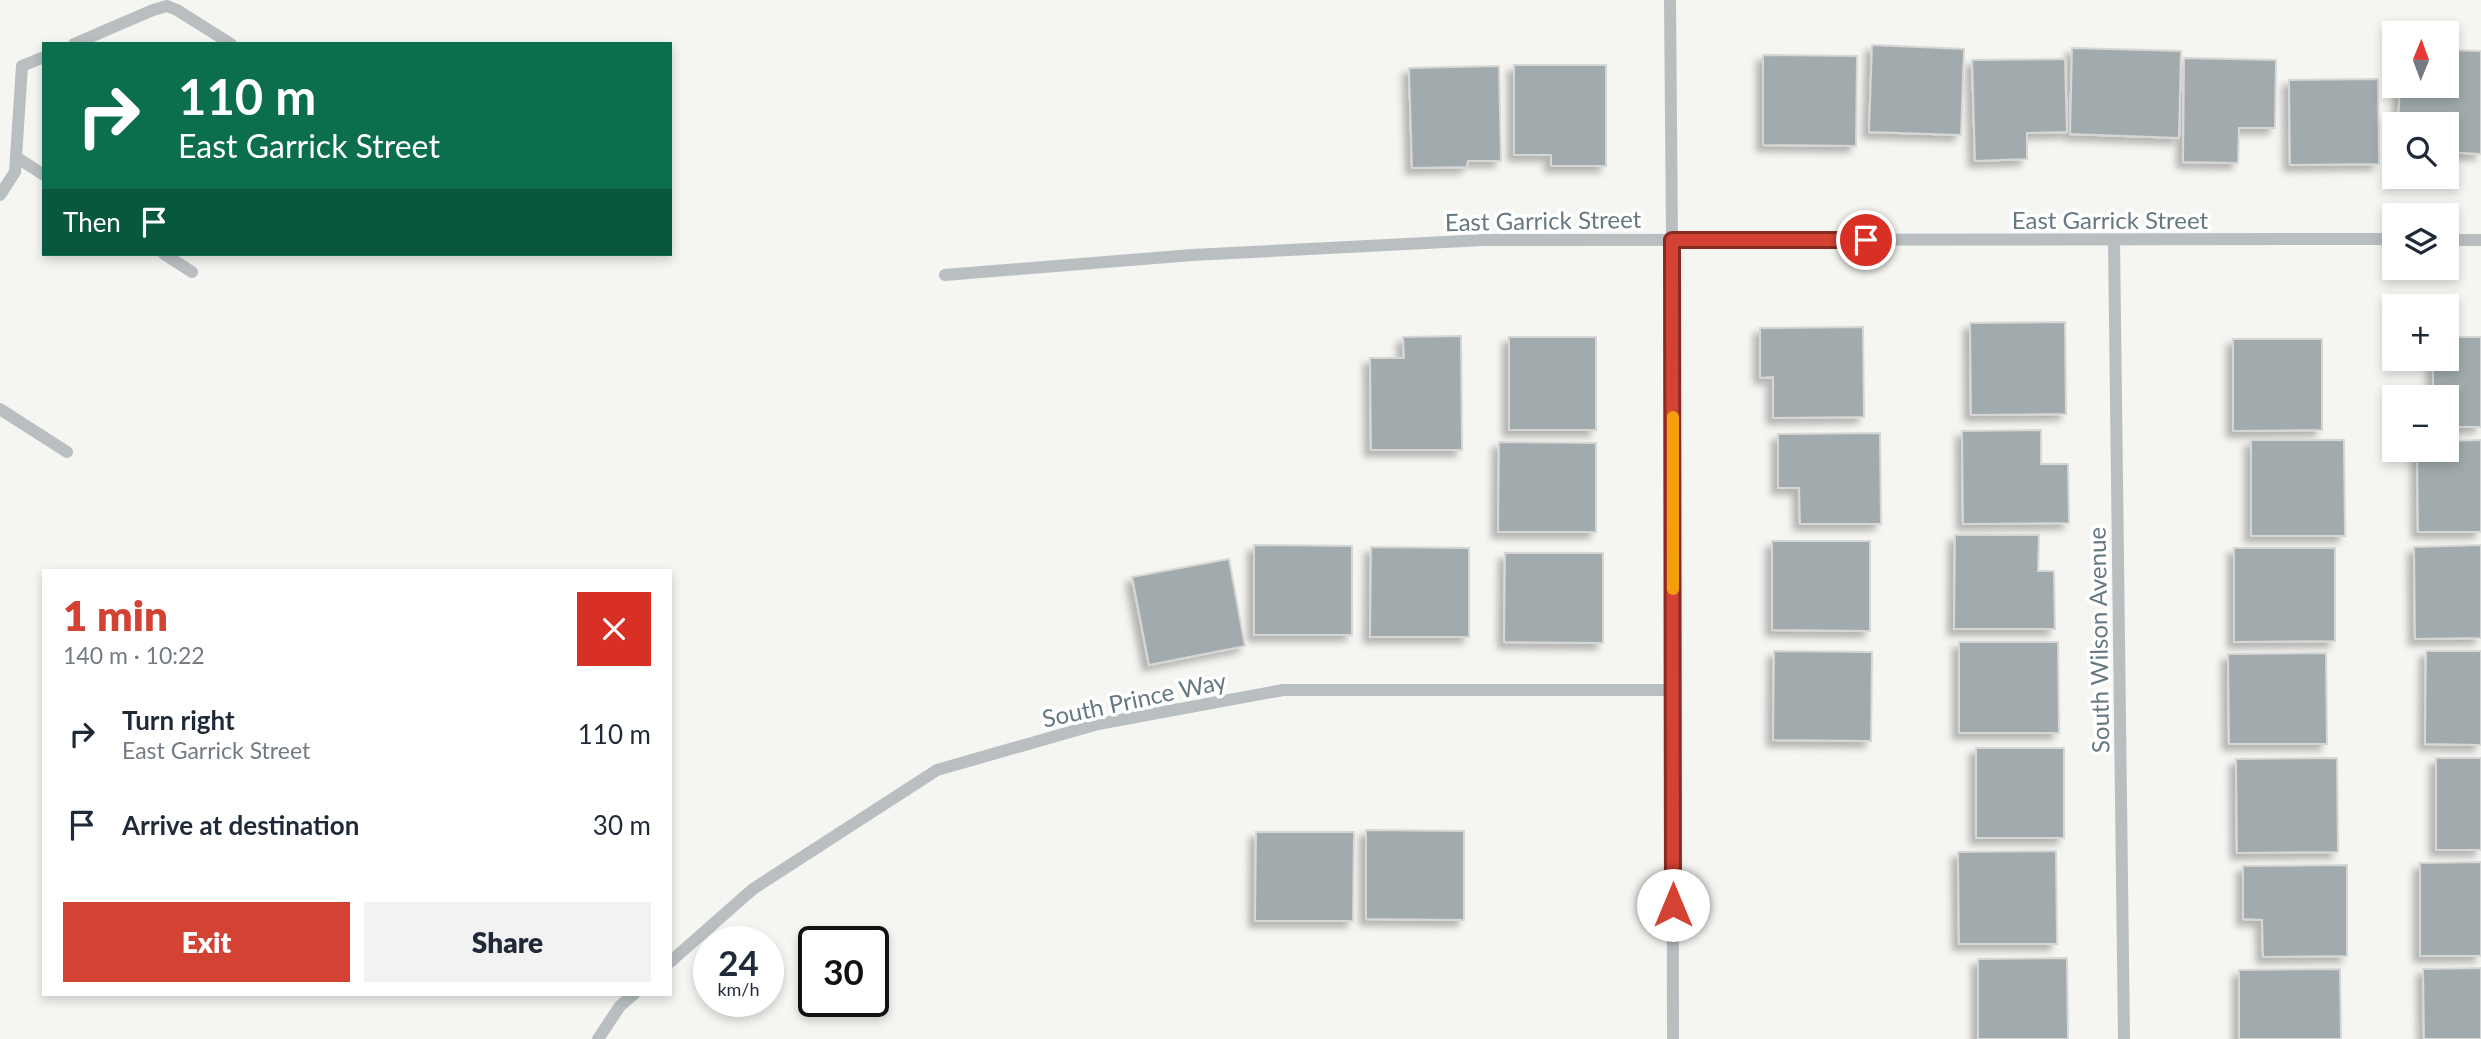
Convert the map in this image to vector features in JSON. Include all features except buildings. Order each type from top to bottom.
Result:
[{"type":"street","points":[[1670,0],[1673,1039]]},
{"type":"street","points":[[79,42],[167,6],[228,42]]},
{"type":"street","points":[[0,195],[15,172],[22,66],[42,58]]},
{"type":"street","points":[[16,157],[42,174]]},
{"type":"street","name":"East Garrick Street","points":[[945,275],[1192,255],[1484,240],[2382,239]]},
{"type":"street","name":"South Wilson Avenue","points":[[2114,240],[2124,1039]]},
{"type":"street","points":[[2459,240],[2481,240]]},
{"type":"street","points":[[167,256],[192,272]]},
{"type":"street","points":[[0,409],[67,452]]},
{"type":"street","name":"South Prince Way","points":[[672,960],[754,889],[937,770],[1098,724],[1283,690],[1673,690]]},
{"type":"street","points":[[598,1039],[620,1006],[632,996]]},
{"type":"slow traffic","points":[[1673,417],[1673,589]]},
{"type":"route","points":[[1673,905],[1672,240],[1866,240]]}]
